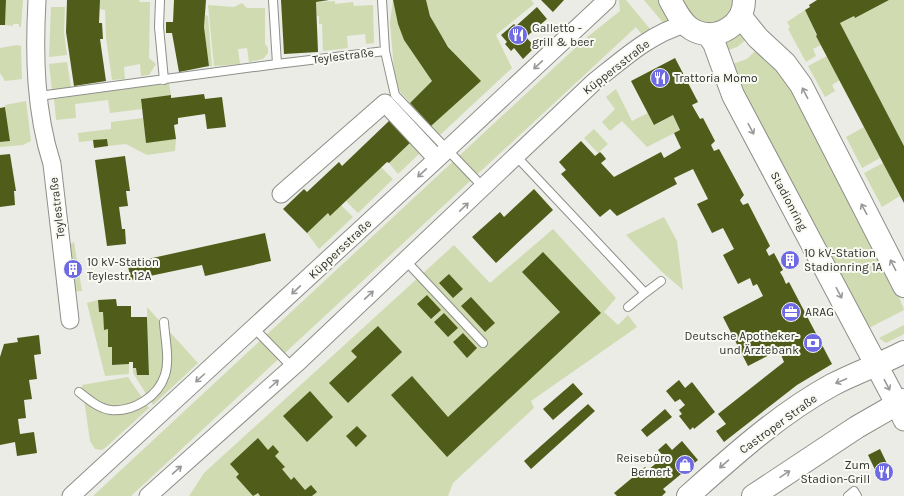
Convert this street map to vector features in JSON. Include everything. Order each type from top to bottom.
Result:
[{"type":"main road","points":[[670,0],[686,24],[695,31],[707,34],[722,32],[733,26],[742,8]]},
{"type":"main road","points":[[742,8],[758,38],[785,63],[801,85],[904,286]]},
{"type":"main road","name":"Stadionring","points":[[707,34],[714,43],[733,95],[877,366]]},
{"type":"main road","name":"Castroper Straße","points":[[688,496],[728,460],[794,410],[834,385],[904,352]]},
{"type":"main road","points":[[753,496],[857,427],[902,408],[877,366]]},
{"type":"street","name":"Teylestraße","points":[[37,0],[35,61],[47,149],[52,164],[70,320]]},
{"type":"street","name":"Küppersstraße","points":[[76,494],[607,0]]},
{"type":"street","name":"Küppersstraße","points":[[148,496],[292,368],[484,188],[594,82],[628,55],[659,34],[669,29],[686,24]]},
{"type":"street","points":[[281,194],[385,104],[442,154]]},
{"type":"lane","points":[[160,0],[159,27],[164,80]]},
{"type":"lane","points":[[273,0],[277,64]]},
{"type":"lane","points":[[382,0],[385,51]]},
{"type":"lane","name":"Teylestraße","points":[[39,96],[385,51],[395,95],[442,154],[484,188]]},
{"type":"lane","points":[[516,156],[645,293]]},
{"type":"lane","points":[[406,261],[483,343]]},
{"type":"lane","points":[[628,307],[660,281]]},
{"type":"lane","points":[[79,392],[94,403],[110,410],[127,409],[146,400],[157,389],[165,375],[166,359],[164,322]]},
{"type":"lane","points":[[254,328],[292,368]]},
{"type":"lane","points":[[848,496],[854,491],[857,496]]},
{"type":"green space","points":[[6,0],[23,0],[21,27],[19,27],[19,24],[13,24],[13,26],[5,25]]},
{"type":"green space","points":[[100,0],[139,0],[140,2],[150,2],[149,58],[156,64],[149,75],[141,76],[140,64],[124,67],[125,79],[112,80],[106,38],[105,10],[100,9]]},
{"type":"green space","points":[[393,0],[404,40],[432,81],[410,103],[397,88],[394,70],[390,22]]},
{"type":"green space","points":[[426,0],[531,0],[534,4],[496,35],[512,68],[440,135],[431,126],[480,81],[455,54],[440,34],[429,12]]},
{"type":"green space","points":[[619,0],[626,0],[651,30],[643,36],[636,27],[131,496],[93,496],[586,38],[620,11]]},
{"type":"green space","points":[[644,0],[663,0],[672,20],[664,24]]},
{"type":"green space","points":[[678,0],[736,0],[730,14],[726,18],[721,21],[709,23],[694,21]]},
{"type":"green space","points":[[889,0],[904,0],[904,146],[840,23],[854,16],[855,18]]},
{"type":"green space","points":[[335,1],[335,4],[353,2],[354,6],[373,5],[374,43],[366,44],[365,34],[347,36],[348,48],[323,51],[322,24],[319,24],[316,2]]},
{"type":"green space","points":[[242,3],[247,8],[265,8],[265,44],[268,48],[268,53],[263,59],[249,62],[247,48],[238,49],[240,64],[214,66],[208,5],[234,7]]},
{"type":"green space","points":[[51,7],[65,7],[64,32],[67,55],[49,57]]},
{"type":"green space","points":[[805,10],[821,45],[813,49],[816,56],[806,62],[788,29],[790,27],[787,22]]},
{"type":"green space","points":[[205,15],[208,16],[212,66],[209,66],[204,27]]},
{"type":"green space","points":[[740,33],[747,39],[737,47],[726,51],[725,41]]},
{"type":"green space","points":[[17,45],[21,46],[22,79],[5,81],[0,73],[0,48]]},
{"type":"green space","points":[[759,47],[776,62],[894,284],[904,310],[869,328],[853,304],[730,65],[747,59]]},
{"type":"green space","points":[[827,56],[840,80],[832,85],[835,91],[825,97],[808,66]]},
{"type":"green space","points":[[67,62],[71,87],[52,90],[49,64]]},
{"type":"green space","points":[[169,83],[171,95],[141,99],[142,109],[110,113],[108,100],[75,104],[76,118],[56,120],[54,99]]},
{"type":"green space","points":[[616,89],[632,121],[648,113],[655,125],[673,115],[680,130],[647,147],[622,121],[610,131],[602,122],[615,109],[606,97]]},
{"type":"green space","points":[[26,101],[31,141],[23,145],[0,147],[0,142],[10,141],[5,105]]},
{"type":"green space","points":[[143,118],[146,142],[176,139],[175,151],[147,155],[126,144],[108,146],[107,139],[79,142],[78,133],[111,129],[111,122]]},
{"type":"green space","points":[[864,127],[880,158],[862,168],[846,137]]},
{"type":"green space","points":[[594,129],[608,144],[598,153],[584,138]]},
{"type":"green space","points":[[411,142],[421,152],[398,174],[389,163]]},
{"type":"green space","points":[[883,163],[900,196],[882,207],[864,173]]},
{"type":"green space","points":[[381,167],[393,179],[358,213],[346,201]]},
{"type":"green space","points":[[341,205],[353,217],[319,249],[307,233],[328,213],[330,215]]},
{"type":"green space","points":[[664,217],[677,241],[683,290],[661,271],[626,235]]},
{"type":"green space","points":[[553,229],[616,298],[604,312],[618,325],[628,315],[637,327],[531,401],[534,408],[453,483],[448,496],[189,496],[204,473],[454,245],[490,283]]},
{"type":"green space","points":[[74,242],[82,291],[70,292],[69,245]]},
{"type":"green space","points":[[98,300],[99,312],[103,312],[104,329],[108,329],[108,347],[112,347],[112,365],[129,364],[129,374],[105,376],[87,303]]},
{"type":"green space","points":[[147,307],[198,363],[153,405],[133,373],[133,368],[136,368],[137,375],[149,374]]},
{"type":"green space","points":[[904,325],[904,334],[886,343],[879,338]]},
{"type":"green space","points":[[128,377],[149,408],[105,448],[102,450],[95,449],[90,441],[82,385]]},
{"type":"building","points":[[0,0],[6,0],[5,25],[0,25]]},
{"type":"building","points":[[67,0],[100,0],[99,23],[102,23],[103,39],[100,39],[106,81],[74,86],[66,32]]},
{"type":"building","points":[[174,0],[206,0],[204,27],[209,66],[179,72],[172,33],[166,33],[166,22],[173,22]]},
{"type":"building","points":[[281,0],[329,0],[316,2],[318,52],[284,54]]},
{"type":"building","points":[[393,0],[426,0],[430,16],[448,47],[481,81],[431,126],[410,103],[432,81],[404,40],[398,24]]},
{"type":"building","points":[[541,0],[564,0],[553,12]]},
{"type":"building","points":[[817,0],[889,0],[855,18],[854,16],[840,23],[904,146],[904,203],[816,36],[817,35],[805,10],[810,7],[809,5]]},
{"type":"building","points":[[537,7],[547,19],[526,37],[535,47],[523,59],[514,48],[511,51],[505,44],[507,42],[501,35],[514,24],[516,26]]},
{"type":"building","points":[[675,58],[698,102],[692,105],[700,119],[703,118],[715,141],[711,145],[714,151],[719,149],[744,195],[740,200],[741,202],[743,205],[748,203],[770,246],[766,250],[769,256],[774,253],[783,270],[780,272],[786,284],[789,282],[832,364],[797,385],[724,442],[716,431],[726,424],[718,414],[784,362],[779,350],[748,366],[723,317],[763,296],[757,284],[753,286],[750,278],[738,284],[723,255],[734,249],[723,228],[712,233],[697,204],[708,199],[693,169],[674,178],[677,184],[617,216],[610,209],[600,217],[561,174],[566,170],[559,162],[581,141],[595,156],[600,152],[603,155],[606,159],[601,163],[614,177],[661,152],[664,158],[681,148],[674,133],[680,130],[673,115],[654,125],[631,81]]},
{"type":"building","points":[[204,94],[205,99],[222,97],[226,127],[207,129],[205,114],[178,118],[178,124],[174,125],[176,139],[146,143],[141,99],[171,95],[171,98]]},
{"type":"building","points":[[5,107],[10,141],[0,142],[0,108]]},
{"type":"building","points":[[390,120],[411,142],[389,163],[387,162],[330,216],[328,213],[307,233],[283,209],[304,189],[307,192],[339,162],[342,166]]},
{"type":"building","points":[[107,139],[108,146],[94,148],[93,140]]},
{"type":"building","points":[[10,154],[16,191],[14,191],[15,205],[0,207],[0,155]]},
{"type":"building","points":[[125,156],[130,191],[126,191],[128,206],[119,207],[122,229],[125,229],[126,244],[107,246],[95,160]]},
{"type":"building","points":[[534,189],[553,210],[496,263],[472,237],[500,212],[504,217]]},
{"type":"building","points":[[265,233],[271,261],[205,276],[202,265],[131,280],[127,262],[130,261],[130,263]]},
{"type":"building","points":[[543,252],[601,313],[447,457],[391,395],[412,376],[448,417],[560,312],[522,272]]},
{"type":"building","name":"10 kV-Station Stadionring 1A","points":[[790,253],[795,264],[791,266],[785,256]]},
{"type":"building","name":"10 kV-Station Teylestr. 12A","points":[[74,264],[75,273],[71,273],[70,265]]},
{"type":"building","points":[[449,274],[463,289],[453,298],[439,283]]},
{"type":"building","points":[[427,295],[441,310],[431,319],[417,304]]},
{"type":"building","points":[[471,297],[495,323],[485,332],[461,306]]},
{"type":"building","points":[[116,299],[117,306],[131,306],[131,317],[147,317],[149,375],[137,375],[136,368],[133,368],[133,362],[129,362],[129,364],[112,365],[112,347],[108,347],[108,329],[104,330],[103,312],[99,312],[98,300]]},
{"type":"building","points":[[444,313],[458,328],[448,337],[434,322]]},
{"type":"building","points":[[378,326],[402,352],[348,403],[329,383],[357,357],[351,351]]},
{"type":"building","points":[[463,333],[477,348],[467,358],[453,342]]},
{"type":"building","points":[[39,335],[41,354],[34,355],[37,379],[29,380],[32,399],[24,400],[26,418],[18,419],[20,434],[34,432],[37,453],[17,456],[15,442],[0,445],[0,357],[4,344],[18,342],[17,338]]},
{"type":"building","points":[[679,380],[685,388],[692,382],[715,412],[694,429],[693,427],[690,430],[679,416],[682,414],[679,410],[685,405],[680,399],[675,402],[666,391]]},
{"type":"building","points":[[573,383],[583,394],[553,420],[543,409]]},
{"type":"building","points":[[310,391],[333,417],[307,442],[283,416]]},
{"type":"building","points":[[588,404],[595,411],[531,469],[524,461]]},
{"type":"building","points":[[665,409],[672,417],[647,437],[641,430]]},
{"type":"building","points":[[357,426],[367,436],[356,447],[346,436]]},
{"type":"building","points":[[258,438],[268,450],[273,445],[279,452],[275,456],[285,467],[282,469],[291,480],[294,477],[305,490],[311,485],[317,492],[312,496],[260,496],[258,493],[253,496],[236,477],[239,474],[230,464]]},
{"type":"building","points":[[682,441],[698,460],[663,489],[666,492],[662,496],[617,496],[614,493],[645,467],[648,470],[664,457],[658,450],[666,443],[672,450]]},
{"type":"building","points":[[880,449],[892,474],[880,480],[868,455]]},
{"type":"place","name":"Galletto - grill & beer","points":[[518,35]]},
{"type":"place","name":"Trattoria Momo","points":[[660,78]]},
{"type":"place","name":"10 kV-Station Stadionring 1A","points":[[790,260]]},
{"type":"place","name":"10 kV-Station Teylestr. 12A","points":[[73,269]]},
{"type":"place","name":"ARAG","points":[[791,312]]},
{"type":"place","name":"Deutsche Apotheker- und Ärztebank","points":[[813,343]]},
{"type":"place","name":"Reisebüro Bernert","points":[[685,465]]},
{"type":"place","name":"Zum Stadion-Grill","points":[[884,472]]}]
